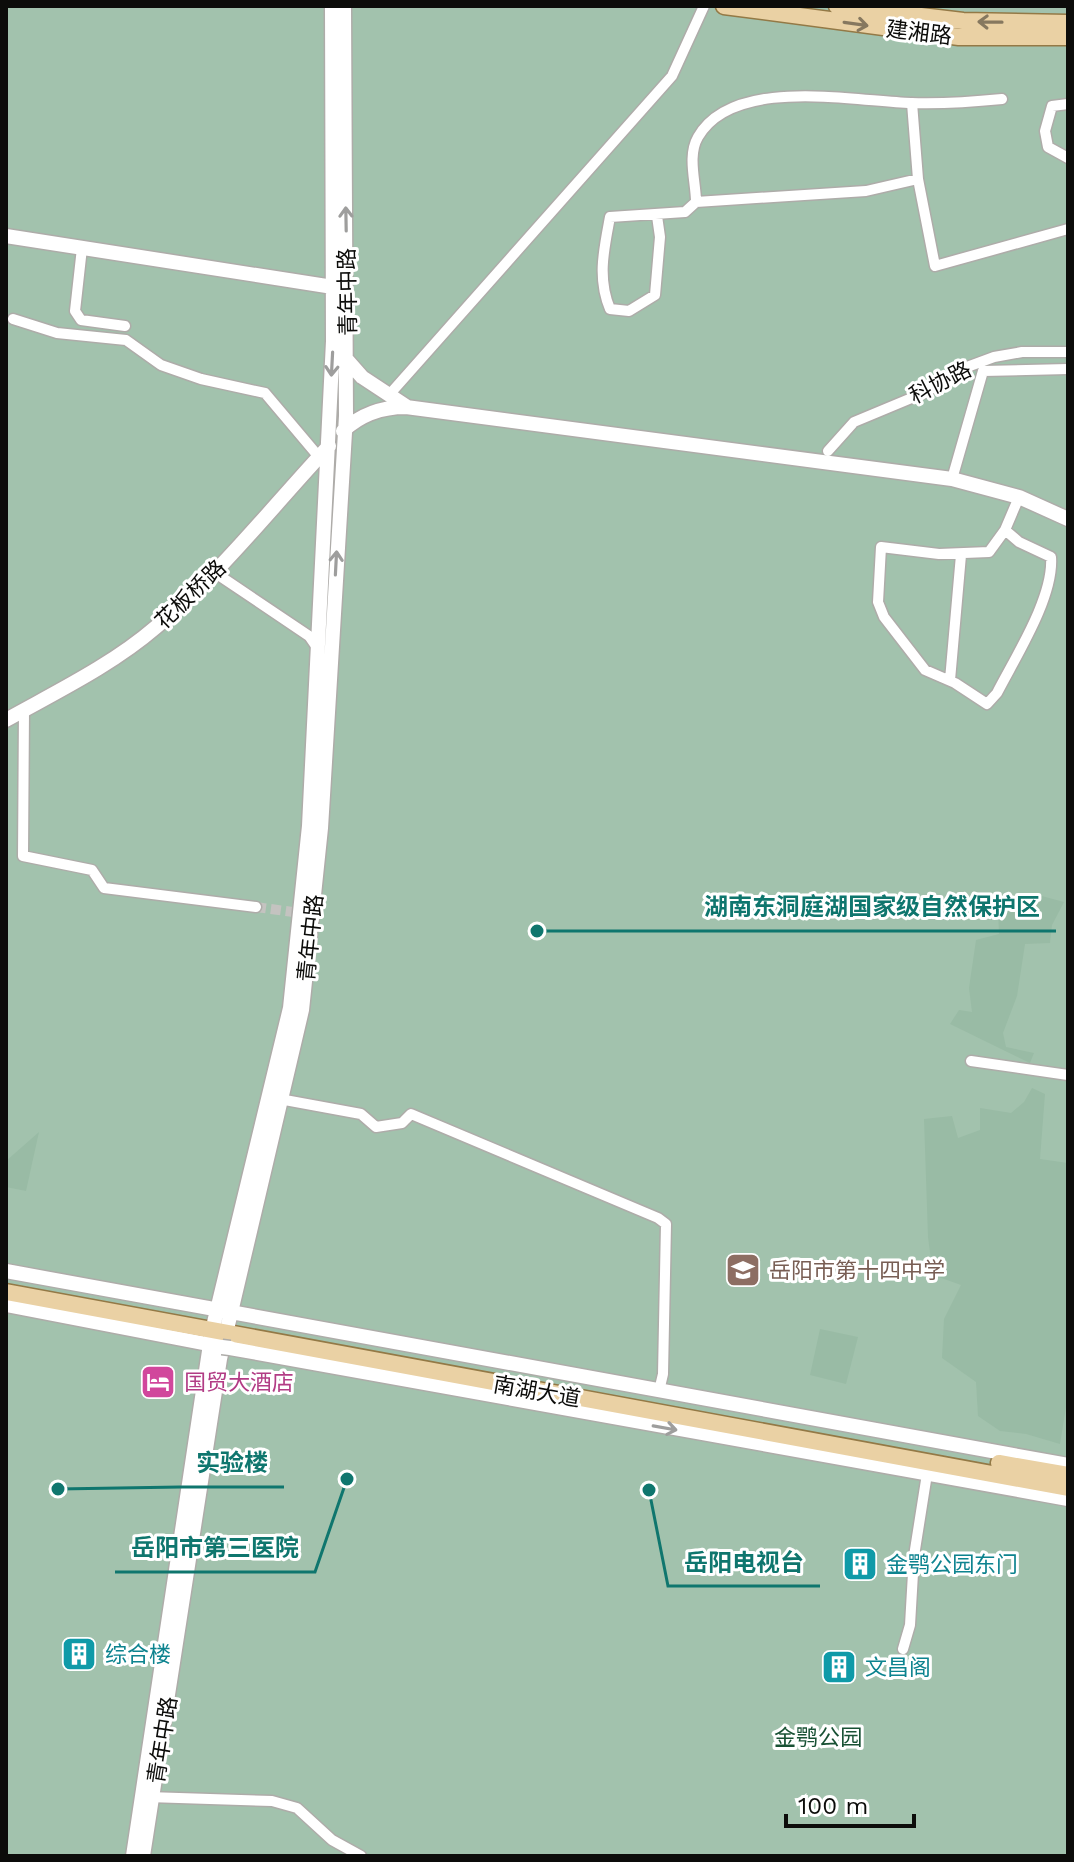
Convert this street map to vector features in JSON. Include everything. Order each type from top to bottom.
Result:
[{"type":"main road","name":"建湘路","points":[[724,6],[959,37],[1068,37]]},
{"type":"main road","name":"建湘路","points":[[837,6],[963,21],[1068,23]]},
{"type":"main road","name":"青年中路","points":[[133,1856],[147,1797],[221,1330],[274,1098],[290,1008],[309,826],[319,650],[323,453],[333,287],[335,7]]},
{"type":"main road","name":"青年中路","points":[[274,1098],[302,1010],[321,828],[344,430],[347,360],[335,7]]},
{"type":"main road","points":[[6,236],[333,287]]},
{"type":"main road","points":[[347,360],[362,377],[406,407],[952,479],[1019,497],[1068,519]]},
{"type":"main road","name":"花板桥路","points":[[6,720],[81,678],[155,628],[214,572],[358,417],[389,407],[406,407]]},
{"type":"main road","points":[[6,1271],[221,1330],[927,1474],[1068,1499]]},
{"type":"main road","name":"南湖大道","points":[[6,1283],[221,1330],[1068,1488]]},
{"type":"main road","name":"南湖大道","points":[[6,1292],[1068,1475]]},
{"type":"main road","points":[[6,1305],[221,1330],[659,1391],[1068,1465]]},
{"type":"main road","name":"青年中路","points":[[143,1856],[147,1797]]},
{"type":"street","points":[[389,395],[672,76],[704,6]]},
{"type":"street","points":[[696,202],[692,166],[696,139],[708,123],[735,105],[774,97],[912,103],[1002,99]]},
{"type":"street","points":[[912,103],[918,179],[935,266],[1068,229]]},
{"type":"street","points":[[1068,104],[1052,106],[1045,131],[1048,147],[1068,158]]},
{"type":"street","points":[[657,216],[660,237],[655,295],[629,311],[610,309],[603,293],[602,258],[610,217],[685,212],[696,202],[866,191],[918,179]]},
{"type":"street","points":[[82,248],[75,311],[81,320],[125,326]]},
{"type":"street","points":[[13,319],[57,333],[126,340],[161,365],[201,379],[265,393],[323,453]]},
{"type":"street","name":"科协路","points":[[828,451],[854,422],[926,392],[967,367],[994,357],[1022,352],[1068,352]]},
{"type":"street","points":[[952,479],[983,371],[1068,369]]},
{"type":"street","points":[[1005,530],[1019,542],[1051,557],[1053,574],[1048,595],[997,693],[987,704],[950,680],[925,670],[884,617],[878,602],[881,547],[961,555],[989,552],[1005,530],[1019,497]]},
{"type":"street","points":[[950,680],[961,555]]},
{"type":"street","points":[[214,572],[309,636],[319,650]]},
{"type":"street","points":[[24,710],[23,856],[92,870],[104,888],[256,907]]},
{"type":"street","points":[[971,1061],[1068,1075]]},
{"type":"street","points":[[274,1098],[361,1114],[376,1127],[402,1123],[411,1114],[666,1224],[663,1374],[659,1391]]},
{"type":"street","points":[[903,1649],[910,1625],[914,1556],[927,1474]]},
{"type":"street","points":[[147,1797],[272,1801],[297,1808],[332,1840],[361,1856]]},
{"type":"green space","name":"金鹗公园","points":[[6,6],[1068,6],[1068,1856],[6,1856]]},
{"type":"green space","points":[[1038,895],[1064,902],[1052,925],[1050,943],[1025,944],[1017,996],[1003,1033],[1006,1047],[1034,1053],[1030,1063],[950,1024],[959,1010],[972,1012],[969,988],[976,940],[999,934],[998,909],[1029,907]]},
{"type":"green space","points":[[1032,1088],[1045,1094],[1040,1159],[1068,1163],[1068,1395],[1060,1444],[1026,1434],[1000,1431],[978,1416],[976,1382],[942,1358],[944,1319],[961,1285],[933,1275],[928,1237],[924,1119],[952,1116],[958,1138],[980,1130],[980,1108],[1011,1113],[1024,1102]]},
{"type":"green space","points":[[39,1132],[26,1191],[6,1187],[6,1161]]},
{"type":"green space","points":[[820,1329],[858,1337],[846,1384],[810,1375]]},
{"type":"tunnel","points":[[256,907],[300,913]]},
{"type":"place","name":"湖南东洞庭湖国家级自然保护区","points":[[537,931]]},
{"type":"place","name":"岳阳市第十四中学","points":[[743,1270]]},
{"type":"place","name":"国贸大酒店","points":[[158,1382]]},
{"type":"place","name":"岳阳市第三医院","points":[[347,1479]]},
{"type":"place","name":"实验楼","points":[[58,1489]]},
{"type":"place","name":"岳阳电视台","points":[[649,1490]]},
{"type":"place","name":"金鹗公园东门","points":[[860,1564]]},
{"type":"place","name":"综合楼","points":[[79,1654]]},
{"type":"place","name":"文昌阁","points":[[839,1667]]}]
